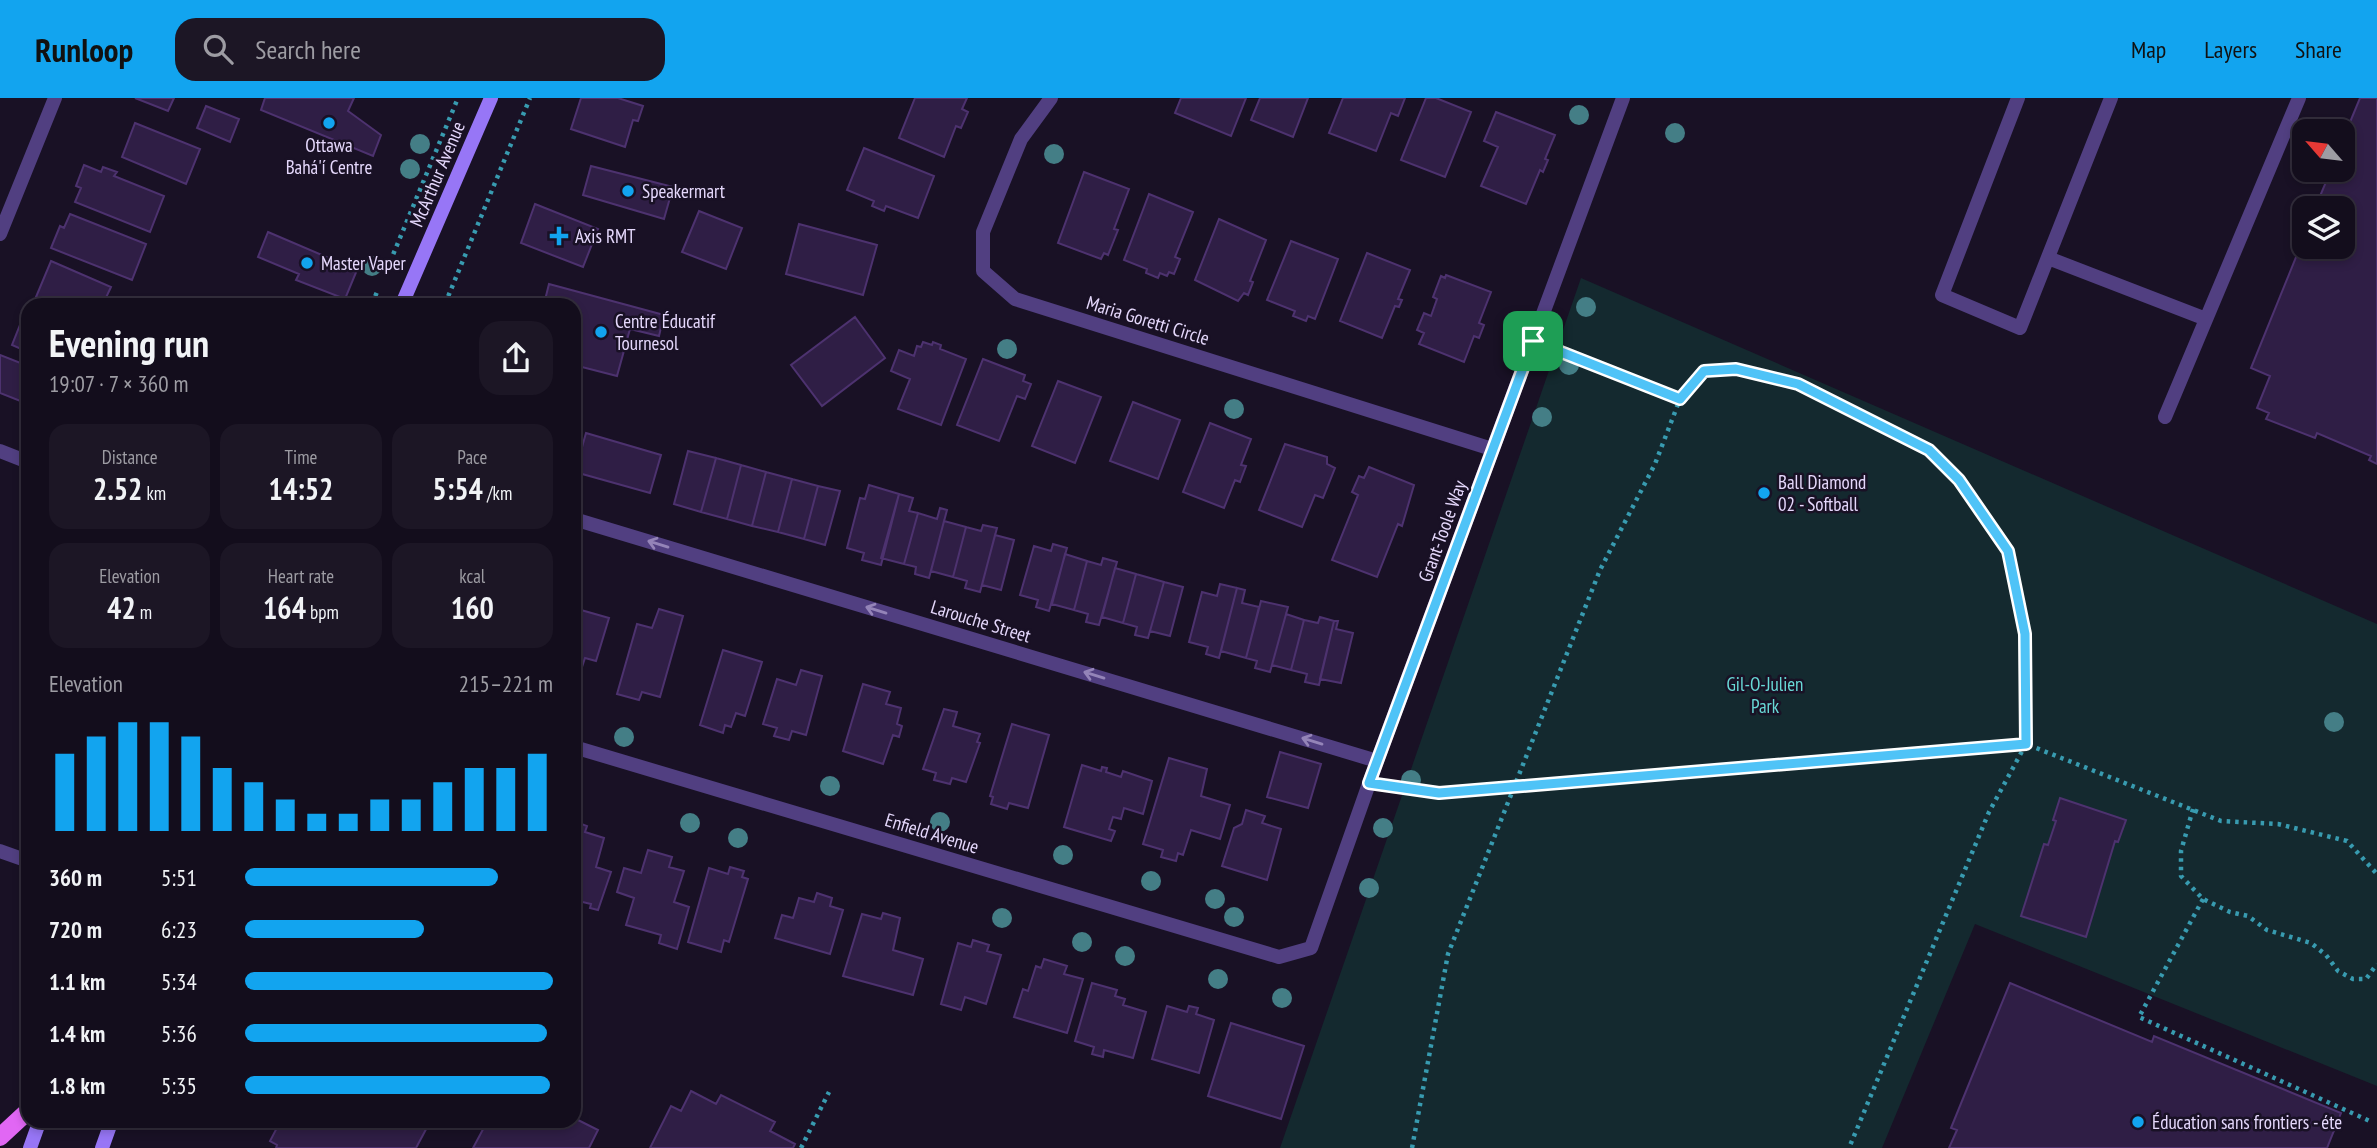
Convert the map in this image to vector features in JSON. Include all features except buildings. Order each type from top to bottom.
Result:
[{"type":"main road","name":"McArthur Avenue","points":[[404,298],[491,98]]},
{"type":"main road","points":[[0,1137],[21,1118]]},
{"type":"main road","points":[[30,1148],[37,1128]]},
{"type":"main road","points":[[102,1148],[109,1128]]},
{"type":"street","points":[[0,233],[55,98]]},
{"type":"street","name":"Maria Goretti Circle","points":[[1051,98],[1021,139],[983,232],[983,271],[1015,299],[1492,449]]},
{"type":"street","name":"Grant-Toole Way","points":[[1279,957],[1311,948],[1377,761],[1623,98]]},
{"type":"street","points":[[2018,98],[1941,295],[2020,328],[2110,98]]},
{"type":"street","points":[[2165,417],[2299,98]]},
{"type":"street","points":[[2048,258],[2206,319]]},
{"type":"street","points":[[0,452],[21,460]]},
{"type":"street","name":"Larouche Street","points":[[581,521],[1377,761]]},
{"type":"street","name":"Enfield Avenue","points":[[581,749],[1279,957]]},
{"type":"street","points":[[0,851],[21,858]]},
{"type":"path","points":[[386,270],[458,98]]},
{"type":"path","points":[[447,298],[530,98]]},
{"type":"path","points":[[374,298],[381,282]]},
{"type":"path","points":[[1533,341],[1680,399]]},
{"type":"path","points":[[1412,1148],[1448,954],[1600,570],[1655,464],[1680,399],[1704,371],[1736,369],[1798,384],[1929,450],[1959,480],[2008,551],[2025,634],[2026,744],[1989,812],[1849,1148]]},
{"type":"path","points":[[1369,783],[1439,793],[2026,744],[2221,821],[2278,824],[2347,841],[2377,874]]},
{"type":"path","points":[[2193,809],[2180,851],[2181,876],[2203,899],[2230,912],[2248,916],[2267,930],[2311,943],[2326,955],[2338,971],[2353,979],[2366,979],[2377,964]]},
{"type":"path","points":[[2203,899],[2139,1017],[2372,1122]]},
{"type":"path","points":[[801,1148],[829,1092]]},
{"type":"green space","name":"Gil-O-Julien Park","points":[[1581,278],[2377,624],[2377,1086],[1975,924],[1882,1148],[1280,1148]]},
{"type":"place","name":"Ottawa Bahá'í Centre","points":[[329,123]]},
{"type":"place","name":"Speakermart","points":[[628,191]]},
{"type":"place","name":"Axis RMT","points":[[559,236]]},
{"type":"place","name":"Master Vaper","points":[[307,263]]},
{"type":"place","name":"Centre Éducatif Tournesol","points":[[601,332]]},
{"type":"place","name":"Ball Diamond 02 - Softball","points":[[1764,493]]},
{"type":"place","name":"Éducation sans frontiers - éte","points":[[2138,1122]]},
{"type":"route","points":[[1533,341],[1680,399],[1704,371],[1736,369],[1798,384],[1929,450],[1959,480],[2008,551],[2025,634],[2026,744],[1439,793],[1369,783],[1533,341]]}]
